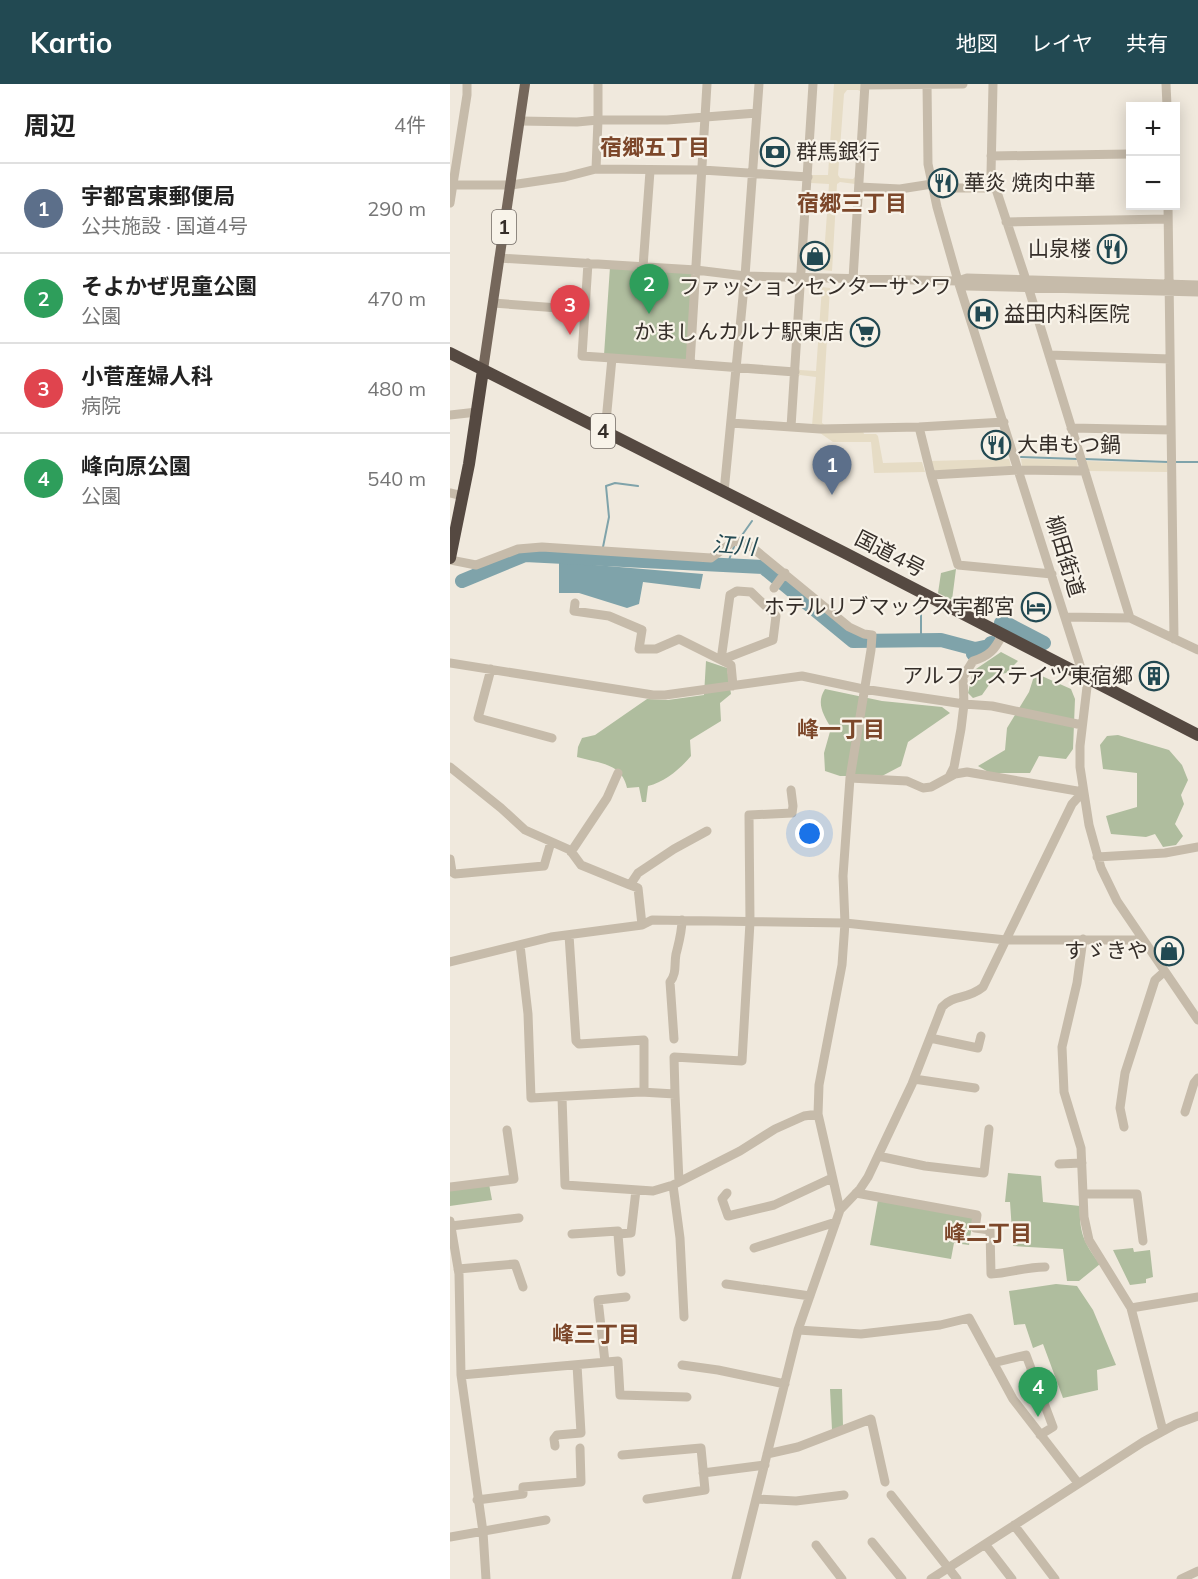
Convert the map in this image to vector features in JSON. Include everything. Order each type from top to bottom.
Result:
[{"type":"highway","name":"4","points":[[450,353],[724,492]]},
{"type":"highway","points":[[450,559],[452,539],[463,496],[483,370]]},
{"type":"highway","name":"国道4号","points":[[724,492],[1198,735]]},
{"type":"main road","name":"1","points":[[483,370],[525,84]]},
{"type":"street","points":[[450,203],[467,84]]},
{"type":"street","points":[[596,170],[598,84]]},
{"type":"street","points":[[690,364],[706,84]]},
{"type":"street","points":[[724,492],[745,276],[759,84]]},
{"type":"street","points":[[791,427],[813,84]]},
{"type":"street","points":[[853,279],[865,84],[963,84]]},
{"type":"street","points":[[993,84],[991,174],[1130,618]]},
{"type":"street","points":[[1166,84],[1167,102]]},
{"type":"street","name":"柳田街道","points":[[927,85],[928,164],[932,186],[958,281],[1052,574],[1087,692],[1082,725],[1080,767],[1097,857],[1110,891],[1198,1020]]},
{"type":"street","points":[[520,121],[667,120],[757,113]]},
{"type":"street","points":[[991,156],[1126,154]]},
{"type":"street","points":[[452,185],[511,185],[596,170],[702,170],[808,177]]},
{"type":"street","points":[[643,267],[650,171]]},
{"type":"street","points":[[859,187],[995,188]]},
{"type":"street","points":[[1168,210],[1174,639]]},
{"type":"street","points":[[1006,222],[1168,219]]},
{"type":"street","points":[[499,258],[696,270],[745,276],[958,281],[967,278],[1027,284],[1169,288],[1198,292]]},
{"type":"street","points":[[588,263],[582,356],[795,372]]},
{"type":"street","points":[[1169,288],[1198,285]]},
{"type":"street","points":[[493,303],[585,310]]},
{"type":"street","points":[[1049,355],[1170,359]]},
{"type":"street","points":[[605,432],[612,358]]},
{"type":"street","points":[[450,415],[477,412]]},
{"type":"street","points":[[731,423],[791,427],[919,427],[1004,422]]},
{"type":"street","points":[[919,427],[958,565],[1052,574]]},
{"type":"street","points":[[1071,428],[1171,430]]},
{"type":"street","points":[[932,475],[1019,470],[1085,471]]},
{"type":"street","points":[[450,493],[463,496]]},
{"type":"street","points":[[450,559],[476,565],[518,549],[542,547],[711,558],[734,542],[748,544],[849,627],[864,634],[872,634],[850,778],[843,876],[845,922],[842,966],[819,1085],[818,1114],[840,1210]]},
{"type":"street","points":[[775,586],[784,574]]},
{"type":"street","points":[[736,591],[751,592],[776,616],[773,640],[721,660],[730,595],[736,591]]},
{"type":"street","points":[[574,603],[574,610],[609,616],[642,630],[639,649],[656,649],[679,639],[731,665],[733,686]]},
{"type":"street","points":[[1065,617],[1130,618],[1198,650]]},
{"type":"street","points":[[949,777],[954,767],[964,704],[963,677],[973,661],[986,657],[995,649],[1002,635]]},
{"type":"street","points":[[450,663],[653,695],[802,676],[863,689],[992,706],[1082,725]]},
{"type":"street","points":[[491,669],[478,718],[552,738]]},
{"type":"street","points":[[450,767],[525,830],[571,852],[581,865],[638,888],[642,925]]},
{"type":"street","points":[[850,778],[907,782],[923,788],[967,772],[1083,792]]},
{"type":"street","points":[[571,852],[606,798],[618,773]]},
{"type":"street","points":[[684,1317],[676,1184],[674,1058],[742,1061],[750,922],[749,814],[792,813],[791,790]]},
{"type":"street","points":[[736,1579],[798,1330],[840,1210],[868,1178],[914,1079],[942,1007],[949,1000],[973,995],[983,987],[1072,804],[1083,792]]},
{"type":"street","points":[[630,885],[638,873],[707,831]]},
{"type":"street","points":[[450,859],[452,872],[455,874],[544,866],[550,842]]},
{"type":"street","points":[[1097,857],[1165,853],[1198,847]]},
{"type":"street","points":[[450,962],[568,935],[642,925],[652,920],[845,922],[1006,940],[1143,940]]},
{"type":"street","points":[[674,1039],[670,982],[675,976],[675,956],[681,938],[682,920]]},
{"type":"street","points":[[568,935],[576,1041],[579,1044],[644,1040],[644,1092]]},
{"type":"street","points":[[1083,939],[1077,983],[1062,1047],[1064,1092],[1081,1148],[1083,1217],[1089,1240],[1131,1308],[1163,1431]]},
{"type":"street","points":[[520,945],[528,1014],[531,1098],[644,1092],[675,1094]]},
{"type":"street","points":[[1124,1127],[1119,1108],[1125,1073],[1155,980],[1164,972]]},
{"type":"street","points":[[930,1038],[978,1048],[981,1036]]},
{"type":"street","points":[[1185,1112],[1194,1083],[1198,1078]]},
{"type":"street","points":[[914,1079],[975,1088]]},
{"type":"street","points":[[562,1097],[565,1185],[636,1190],[653,1191],[676,1184],[775,1130],[804,1116],[818,1114]]},
{"type":"street","points":[[878,1156],[925,1166],[984,1173],[989,1129]]},
{"type":"street","points":[[450,1186],[514,1179],[507,1130]]},
{"type":"street","points":[[1059,1164],[1082,1163]]},
{"type":"street","points":[[727,1192],[722,1199],[728,1216],[774,1205],[832,1178]]},
{"type":"street","points":[[618,1234],[631,1233],[636,1190]]},
{"type":"street","points":[[856,1193],[976,1215],[975,1228],[990,1230],[991,1274],[1014,1273],[1022,1268],[1045,1267]]},
{"type":"street","points":[[1084,1194],[1137,1194],[1143,1241]]},
{"type":"street","points":[[451,1226],[519,1218]]},
{"type":"street","points":[[450,1221],[458,1269],[461,1375],[483,1532],[486,1579]]},
{"type":"street","points":[[754,1248],[836,1222]]},
{"type":"street","points":[[572,1234],[618,1230],[621,1272]]},
{"type":"street","points":[[458,1269],[515,1264],[522,1287]]},
{"type":"street","points":[[726,1284],[810,1296]]},
{"type":"street","points":[[1131,1308],[1198,1296]]},
{"type":"street","points":[[605,1362],[598,1300],[626,1297]]},
{"type":"street","points":[[798,1330],[861,1334],[940,1325],[969,1318],[1012,1398],[1078,1483]]},
{"type":"street","points":[[993,1363],[1026,1355],[1053,1426],[1040,1435]]},
{"type":"street","points":[[461,1375],[618,1361],[620,1395],[687,1397]]},
{"type":"street","points":[[555,1446],[554,1439],[557,1435],[581,1433],[577,1365]]},
{"type":"street","points":[[682,1365],[785,1384]]},
{"type":"street","points":[[931,1579],[1078,1483],[1163,1431],[1198,1416]]},
{"type":"street","points":[[767,1454],[798,1447],[871,1419],[885,1482]]},
{"type":"street","points":[[477,1500],[523,1494],[523,1487],[581,1482],[580,1448]]},
{"type":"street","points":[[622,1455],[701,1448],[705,1490],[647,1499]]},
{"type":"street","points":[[703,1473],[765,1465]]},
{"type":"street","points":[[756,1499],[796,1501],[844,1495]]},
{"type":"street","points":[[891,1495],[957,1579]]},
{"type":"street","points":[[450,1537],[546,1520]]},
{"type":"street","points":[[1014,1525],[1055,1579]]},
{"type":"street","points":[[872,1542],[902,1579]]},
{"type":"street","points":[[985,1544],[1012,1579]]},
{"type":"street","points":[[816,1545],[842,1579]]},
{"type":"street","points":[[1181,1579],[1198,1570]]},
{"type":"green space","points":[[610,267],[693,272],[688,362],[604,355]]},
{"type":"green space","points":[[956,569],[952,600],[938,593],[941,573]]},
{"type":"green space","points":[[1001,652],[1018,661],[1006,673],[996,675],[982,695],[973,698],[968,693],[973,671]]},
{"type":"green space","points":[[706,661],[727,668],[731,694],[720,703],[721,721],[690,740],[691,756],[672,774],[648,786],[646,802],[642,802],[639,787],[627,788],[620,773],[615,769],[577,757],[582,738],[595,735],[647,699],[668,700],[704,695]]},
{"type":"green space","points":[[1035,673],[1071,689],[1075,699],[1073,749],[1066,759],[1039,756],[1030,773],[990,773],[978,766],[1005,750],[1007,728],[1029,692]]},
{"type":"green space","points":[[825,689],[882,701],[942,707],[950,713],[908,742],[901,766],[882,776],[840,776],[825,771],[824,753],[831,728],[821,704]]},
{"type":"green space","points":[[1118,735],[1169,750],[1182,765],[1188,780],[1181,795],[1184,804],[1175,824],[1183,836],[1176,845],[1163,847],[1155,834],[1146,837],[1111,834],[1106,816],[1137,807],[1137,773],[1103,769],[1100,745],[1107,736]]},
{"type":"green space","points":[[1008,1173],[1041,1176],[1043,1202],[1080,1206],[1080,1224],[1084,1237],[1100,1264],[1079,1281],[1067,1281],[1063,1249],[1013,1246],[1010,1202],[1005,1202]]},
{"type":"green space","points":[[489,1184],[492,1200],[450,1206],[450,1188]]},
{"type":"green space","points":[[878,1200],[973,1218],[969,1245],[954,1243],[951,1259],[870,1245]]},
{"type":"green space","points":[[1133,1248],[1134,1252],[1150,1250],[1153,1277],[1146,1279],[1146,1283],[1130,1285],[1113,1250]]},
{"type":"green space","points":[[1056,1284],[1077,1286],[1093,1310],[1116,1365],[1097,1370],[1098,1390],[1063,1398],[1043,1344],[1033,1348],[1025,1324],[1014,1325],[1009,1291]]},
{"type":"green space","points":[[830,1389],[842,1389],[843,1426],[832,1430]]},
{"type":"shaded area","points":[[834,84],[861,84],[860,91],[847,90],[844,94],[838,175],[840,178],[853,179],[855,177],[855,184],[840,182],[837,184],[832,271],[823,270],[829,184],[811,183],[811,175],[828,175]]},
{"type":"shaded area","points":[[822,287],[830,288],[822,423],[826,426],[812,426],[816,377],[800,375],[798,377],[798,368],[816,371]]},
{"type":"shaded area","points":[[863,431],[864,434],[878,436],[883,463],[922,462],[925,472],[874,473],[871,442],[833,442],[820,433]]},
{"type":"shaded area","points":[[1009,459],[1011,466],[934,471],[929,461]]},
{"type":"shaded area","points":[[1021,459],[1076,460],[1078,465],[1075,469],[1022,466]]},
{"type":"shaded area","points":[[1085,461],[1167,463],[1167,472],[1087,471]]},
{"type":"water","points":[[559,562],[703,574],[700,589],[643,582],[639,604],[627,608],[579,593],[559,593]]},
{"type":"waterway","points":[[1021,457],[1078,459]]},
{"type":"waterway","points":[[1084,459],[1168,462]]},
{"type":"waterway","points":[[1174,462],[1198,462]]},
{"type":"waterway","points":[[603,547],[609,517],[606,486],[615,483],[638,486]]},
{"type":"waterway","points":[[740,538],[752,521]]},
{"type":"waterway","points":[[727,565],[735,544]]},
{"type":"waterway","name":"江川","points":[[462,581],[525,555],[763,567],[853,641],[941,640],[975,649],[973,654]]},
{"type":"waterway","points":[[921,608],[921,640]]},
{"type":"waterway","points":[[1001,623],[1004,622],[1044,643]]},
{"type":"waterway","points":[[975,649],[989,646],[991,643]]},
{"type":"place","name":"群馬銀行","points":[[775,152]]},
{"type":"place","name":"華炎 焼肉中華","points":[[943,183]]},
{"type":"place","name":"山泉楼","points":[[1112,249]]},
{"type":"place","name":"ファッションセンターサンワ","points":[[815,256]]},
{"type":"place","name":"そよかぜ児童公園","points":[[649,314]]},
{"type":"place","name":"益田内科医院","points":[[983,314]]},
{"type":"place","name":"かましんカルナ駅東店","points":[[865,332]]},
{"type":"place","name":"小菅産婦人科","points":[[570,335]]},
{"type":"place","name":"大串もつ鍋","points":[[996,445]]},
{"type":"place","name":"宇都宮東郵便局","points":[[832,495]]},
{"type":"place","name":"ホテルリブマックス宇都宮","points":[[1036,607]]},
{"type":"place","name":"アルファステイツ東宿郷","points":[[1154,676]]},
{"type":"place","name":"すゞきや","points":[[1169,951]]},
{"type":"place","name":"峰向原公園","points":[[1038,1417]]},
{"type":"district","name":"宿郷五丁目","points":[[655,147]]},
{"type":"district","name":"宿郷三丁目","points":[[852,203]]},
{"type":"district","name":"峰一丁目","points":[[841,729]]},
{"type":"district","name":"峰二丁目","points":[[988,1233]]},
{"type":"district","name":"峰三丁目","points":[[596,1334]]}]
